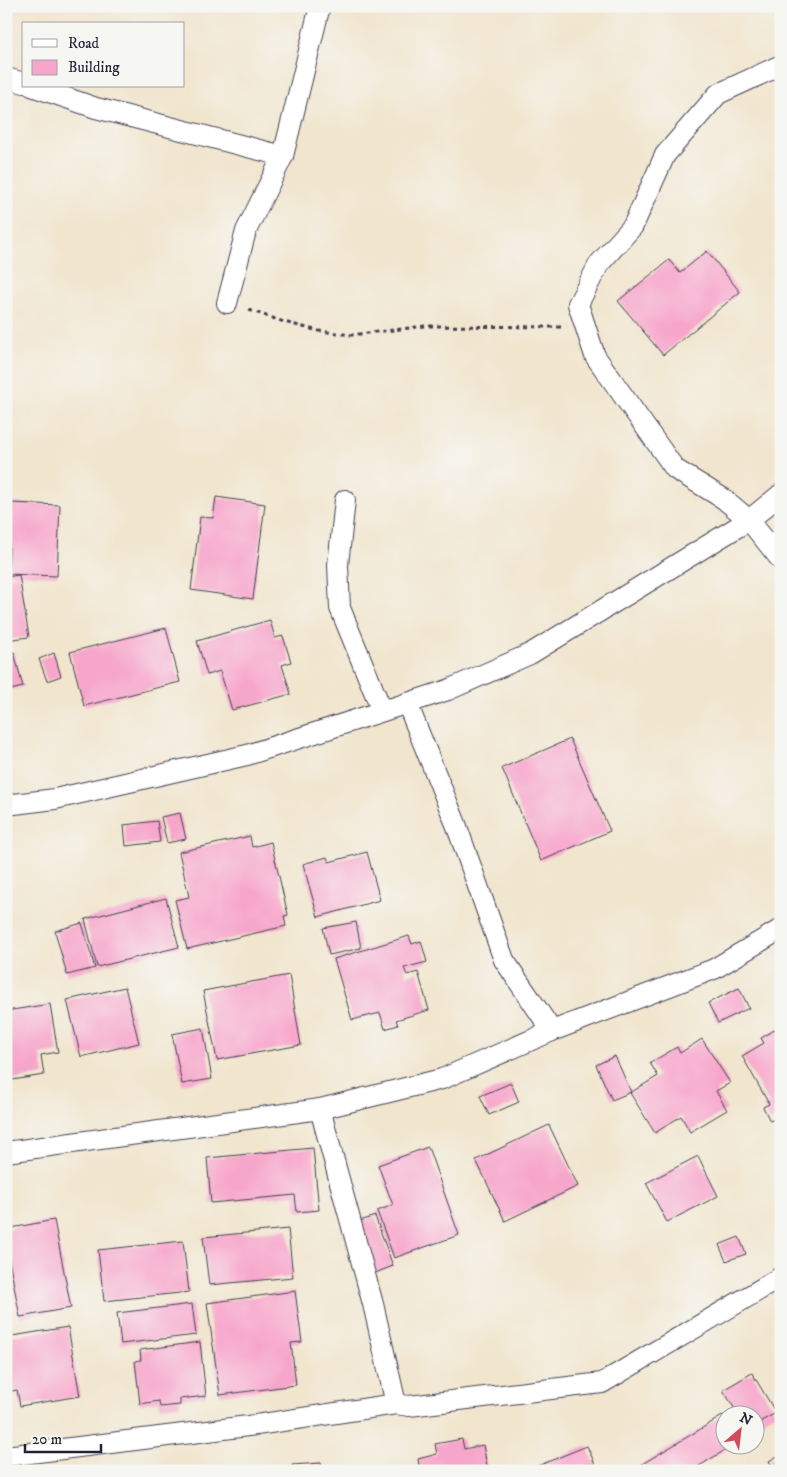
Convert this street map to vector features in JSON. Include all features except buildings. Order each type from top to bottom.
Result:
[{"type":"street","points":[[227,303],[246,231],[283,156],[320,6]]},
{"type":"street","points":[[781,65],[718,94],[665,155],[633,226],[599,264],[578,304],[595,356],[675,469],[724,499],[749,520],[781,560]]},
{"type":"street","points":[[6,78],[22,83]]},
{"type":"street","points":[[38,88],[96,108],[283,156]]},
{"type":"street","points":[[6,805],[55,799],[247,754],[448,690],[530,654],[749,520],[781,494]]},
{"type":"street","points":[[345,500],[338,564],[340,608],[382,711]]},
{"type":"street","points":[[406,703],[456,824],[504,960],[552,1031]]},
{"type":"street","points":[[6,1152],[320,1109],[442,1079],[552,1031],[714,969],[781,929]]},
{"type":"street","points":[[320,1109],[373,1304],[396,1404]]},
{"type":"street","points":[[6,1456],[256,1425],[396,1404],[409,1406],[602,1383],[781,1277]]},
{"type":"path","points":[[227,303],[293,324],[352,335],[425,326],[586,327]]}]
